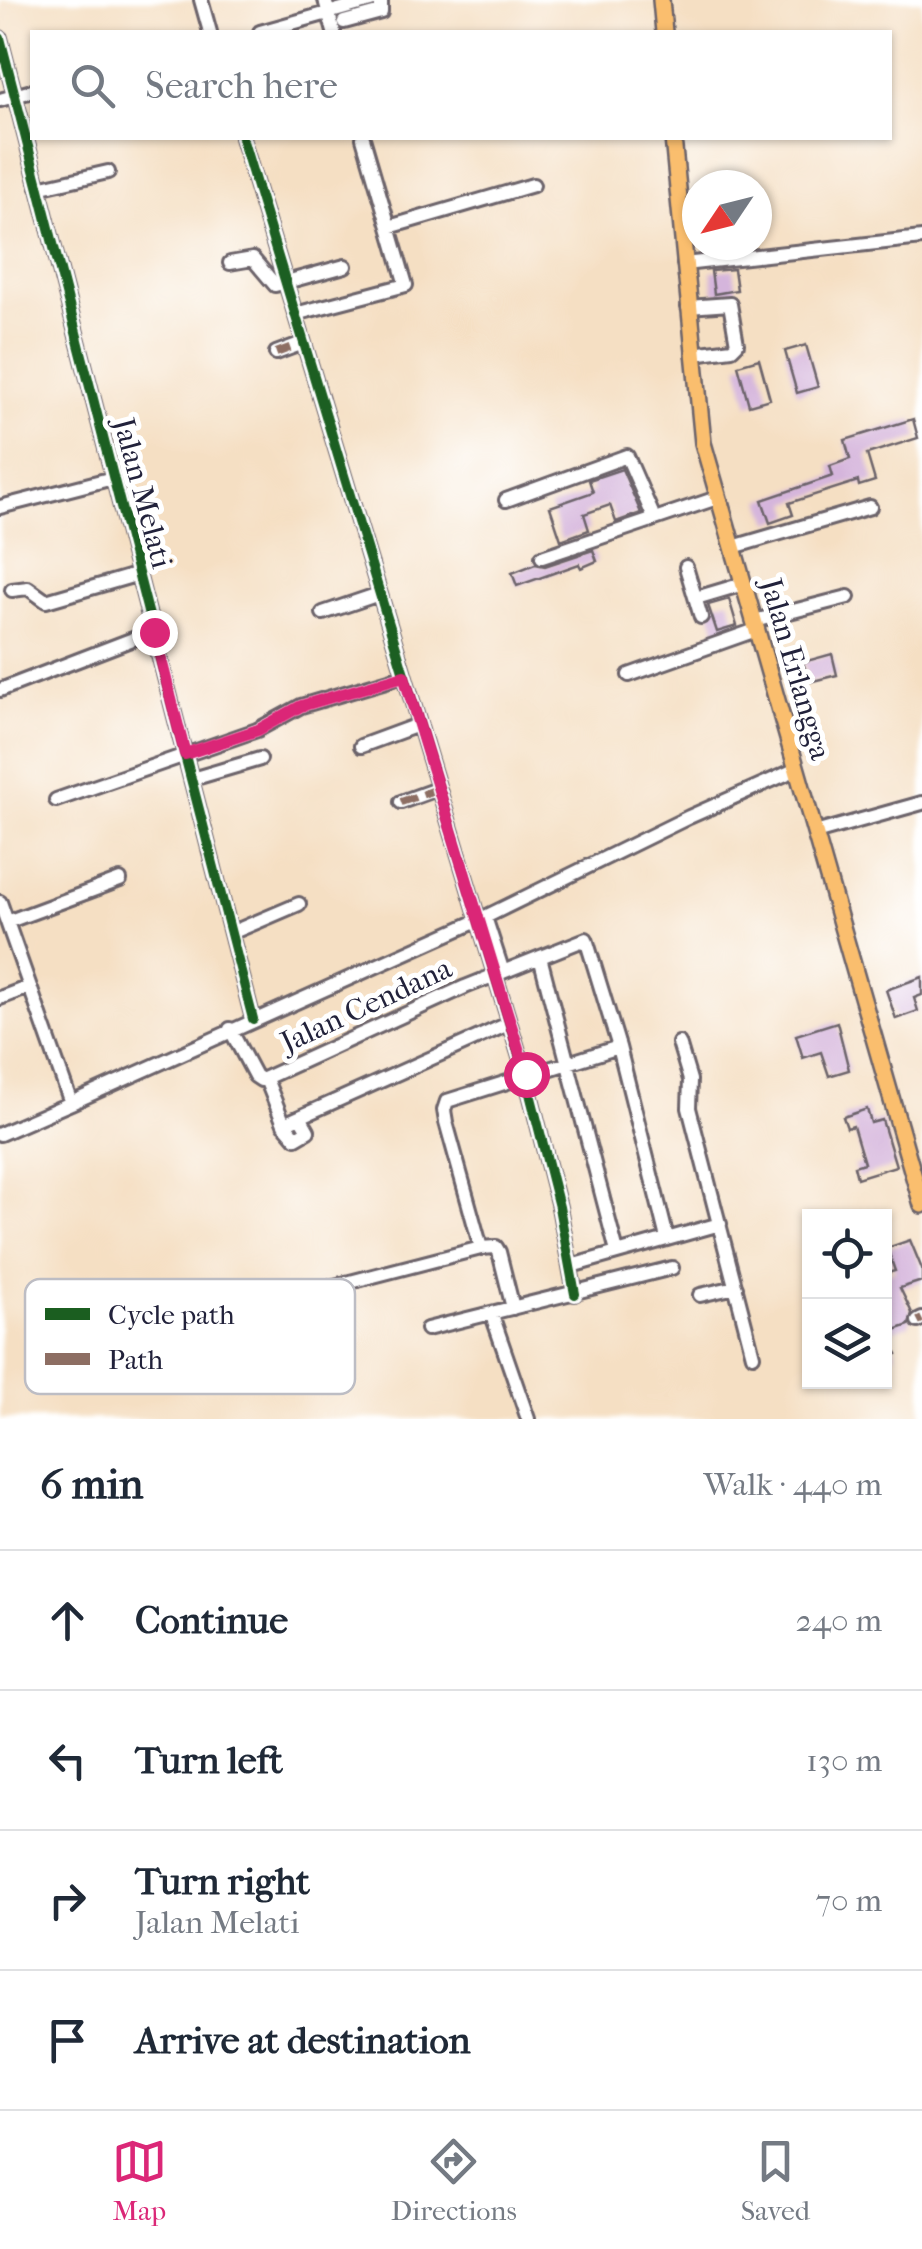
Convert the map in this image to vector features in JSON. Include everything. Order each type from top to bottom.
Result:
[{"type":"main road","points":[[661,0],[664,30]]},
{"type":"main road","name":"Jalan Erlangga","points":[[673,140],[703,443],[921,1198]]},
{"type":"street","points":[[201,0],[209,30]]},
{"type":"street","points":[[265,30],[327,6],[378,0],[381,12],[339,27],[327,6]]},
{"type":"street","name":"Jalan Melati","points":[[0,38],[253,1019]]},
{"type":"street","points":[[0,100],[30,91]]},
{"type":"street","points":[[243,140],[437,789],[498,974],[508,1024],[526,1074],[576,1294]]},
{"type":"street","points":[[294,314],[406,285],[364,140]]},
{"type":"street","points":[[38,188],[108,172]]},
{"type":"street","points":[[389,227],[533,185]]},
{"type":"street","points":[[684,264],[922,238]]},
{"type":"street","points":[[230,263],[252,260],[272,284],[345,266]]},
{"type":"street","points":[[688,307],[730,304],[738,344],[732,349],[693,354]]},
{"type":"street","points":[[276,353],[303,343]]},
{"type":"street","points":[[506,500],[627,456],[654,518]]},
{"type":"street","points":[[0,507],[113,478]]},
{"type":"street","points":[[542,557],[717,498]]},
{"type":"street","points":[[733,547],[870,507]]},
{"type":"street","points":[[686,567],[701,617]]},
{"type":"street","points":[[12,590],[28,588],[46,602],[139,574]]},
{"type":"street","points":[[696,598],[743,584]]},
{"type":"street","points":[[323,613],[379,594]]},
{"type":"street","points":[[629,675],[755,625],[848,597]]},
{"type":"street","points":[[0,690],[154,632]]},
{"type":"street","points":[[56,800],[258,730],[301,706],[404,676]]},
{"type":"street","points":[[361,746],[418,725]]},
{"type":"street","points":[[192,779],[260,759]]},
{"type":"street","points":[[0,1134],[481,919],[672,825],[797,769]]},
{"type":"street","points":[[401,802],[437,789]]},
{"type":"street","points":[[815,833],[922,802]]},
{"type":"street","points":[[7,922],[120,880]]},
{"type":"street","points":[[0,902],[71,1103]]},
{"type":"street","points":[[231,933],[299,904]]},
{"type":"street","name":"Jalan Cendana","points":[[230,1029],[255,1076],[258,1080],[266,1078],[582,938],[589,942],[618,1047]]},
{"type":"street","points":[[540,956],[617,1252]]},
{"type":"street","points":[[0,998],[29,987]]},
{"type":"street","points":[[266,1078],[284,1124],[508,1024]]},
{"type":"street","points":[[678,1043],[690,1080],[689,1107],[753,1356]]},
{"type":"street","points":[[481,1248],[444,1110],[453,1096],[618,1047],[667,1238]]},
{"type":"street","points":[[571,1266],[720,1224]]},
{"type":"street","points":[[355,1281],[496,1247],[513,1308]]},
{"type":"street","points":[[427,1329],[672,1268]]},
{"type":"street","points":[[700,1296],[736,1286]]},
{"type":"street","points":[[492,1314],[528,1419]]},
{"type":"building","points":[[734,269],[737,290],[714,294],[711,271]]},
{"type":"building","points":[[806,345],[818,387],[797,393],[785,351]]},
{"type":"building","points":[[759,359],[770,399],[749,405],[738,365]]},
{"type":"building","points":[[913,419],[918,438],[867,454],[875,481],[859,486],[858,481],[789,503],[793,515],[770,523],[762,500],[833,476],[830,466],[850,459],[845,440]]},
{"type":"building","points":[[622,469],[641,513],[616,522],[610,505],[584,514],[589,530],[561,540],[550,507],[593,492],[589,480]]},
{"type":"building","points":[[593,550],[597,561],[581,568],[579,564],[517,586],[512,573],[535,564],[545,566]]},
{"type":"building","points":[[729,599],[737,626],[717,632],[708,605]]},
{"type":"building","points":[[832,654],[837,675],[809,682],[803,662]]},
{"type":"building","points":[[922,977],[922,995],[914,998],[918,1011],[896,1019],[886,990]]},
{"type":"building","points":[[837,1022],[849,1070],[829,1076],[821,1052],[803,1058],[796,1035]]},
{"type":"building","points":[[867,1109],[871,1123],[882,1120],[896,1166],[857,1178],[854,1166],[864,1163],[853,1126],[847,1128],[843,1117]]},
{"type":"building","points":[[910,1240],[922,1269],[922,1281],[900,1288],[912,1313],[909,1325],[892,1331],[895,1271],[892,1246]]},
{"type":"marked path","points":[[276,353],[303,343]]},
{"type":"marked path","points":[[401,802],[437,789]]},
{"type":"marked path","points":[[918,1321],[922,1319]]},
{"type":"cycle path","points":[[0,38],[253,1019]]},
{"type":"cycle path","points":[[243,140],[525,1074],[559,1207],[575,1294]]},
{"type":"route","points":[[154,632],[185,754],[258,730],[301,706],[404,676],[526,1074]]}]
